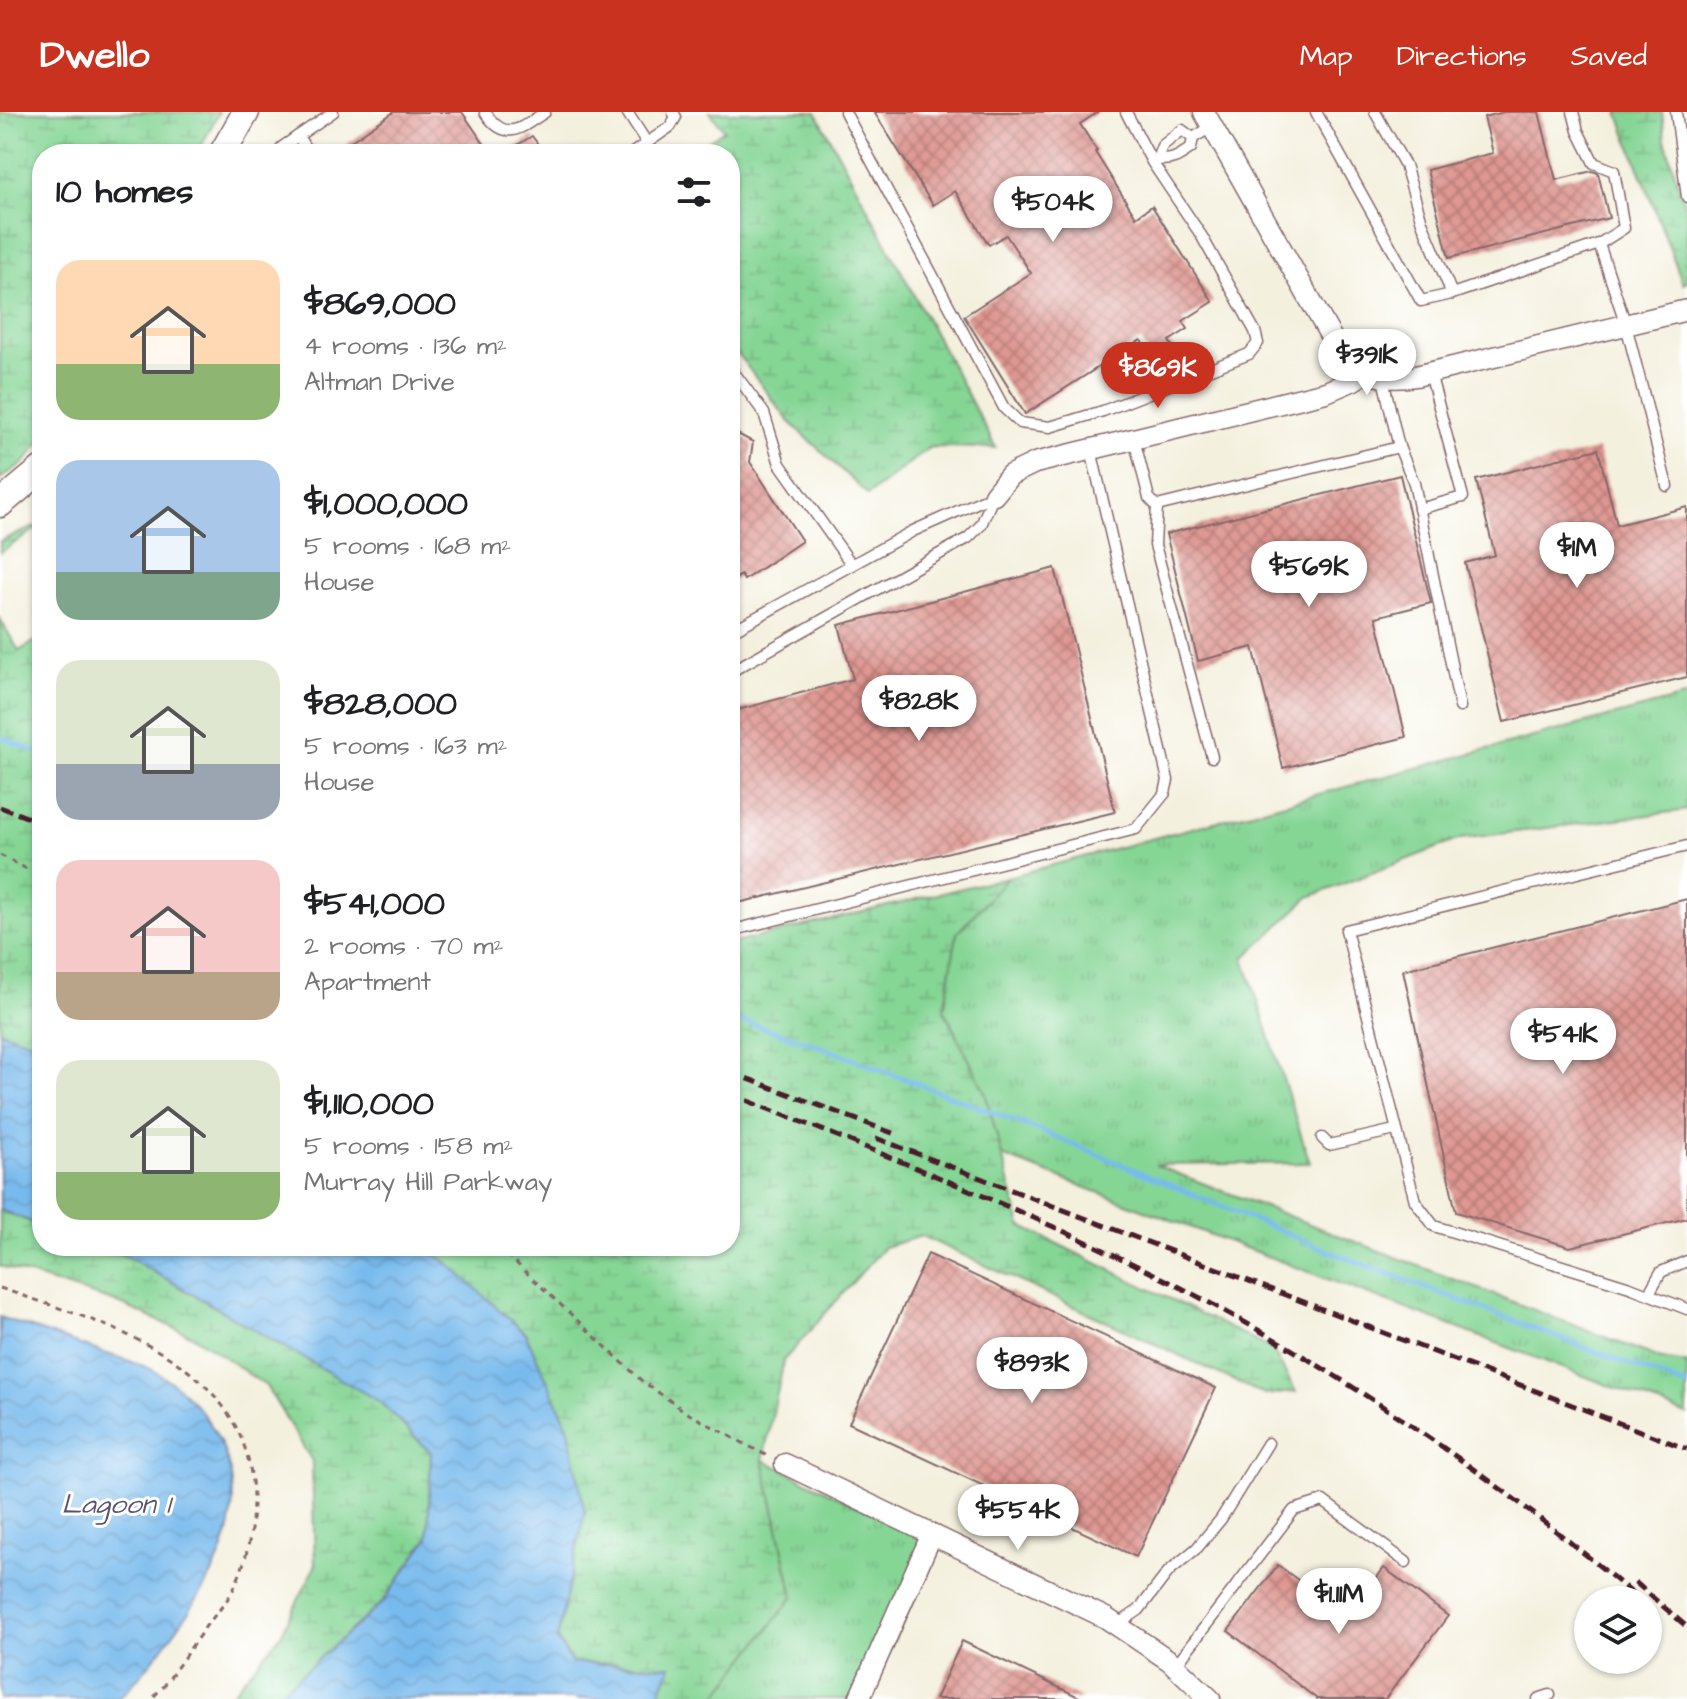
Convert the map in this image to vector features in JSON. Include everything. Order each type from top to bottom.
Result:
[{"type":"street","points":[[228,144],[246,112]]},
{"type":"street","points":[[1208,119],[1335,344],[1348,360],[1374,376]]},
{"type":"street","points":[[994,495],[1000,484],[1021,468],[1326,392],[1374,376],[1405,378],[1430,373],[1687,310]]},
{"type":"street","points":[[0,504],[32,477]]},
{"type":"street","points":[[785,1464],[1117,1625],[1175,1666],[1210,1699]]},
{"type":"street","points":[[859,1699],[932,1534]]},
{"type":"lane","points":[[286,144],[333,112]]},
{"type":"lane","points":[[485,112],[495,127],[504,131],[525,125],[545,112]]},
{"type":"lane","points":[[627,112],[647,143],[670,127],[676,117],[673,112]]},
{"type":"lane","points":[[845,112],[1004,408],[1020,423],[1050,427],[1103,411],[1249,354],[1258,343],[1255,331],[1201,235],[1126,112]]},
{"type":"lane","points":[[1316,112],[1421,301],[1452,294],[1599,244],[1624,228],[1614,171],[1594,163],[1578,131],[1573,112]]},
{"type":"lane","points":[[1375,112],[1405,165],[1422,222],[1452,294]]},
{"type":"lane","points":[[1676,112],[1686,190]]},
{"type":"lane","points":[[1155,161],[1169,161],[1191,148],[1193,138],[1208,119]]},
{"type":"lane","points":[[1155,161],[1162,146],[1182,130],[1193,138]]},
{"type":"lane","points":[[298,136],[303,144]]},
{"type":"lane","points":[[1599,244],[1626,325],[1667,486]]},
{"type":"lane","points":[[1419,509],[1463,497],[1430,373]]},
{"type":"lane","points":[[1374,376],[1414,483],[1460,707]]},
{"type":"lane","points":[[740,381],[764,413],[780,464],[852,565]]},
{"type":"lane","points":[[1134,439],[1149,498],[1157,506],[1155,545],[1212,757]]},
{"type":"lane","points":[[1157,506],[1399,447]]},
{"type":"lane","points":[[740,928],[1136,829],[1165,793],[1168,780],[1091,450]]},
{"type":"lane","points":[[740,627],[913,531],[994,495]]},
{"type":"lane","points":[[740,666],[968,538],[981,525],[994,495]]},
{"type":"lane","points":[[1687,846],[1346,930],[1415,1201],[1434,1226],[1649,1293],[1687,1309]]},
{"type":"lane","points":[[1322,1138],[1329,1145],[1395,1130]]},
{"type":"lane","points":[[1649,1293],[1661,1272],[1687,1261]]},
{"type":"lane","points":[[1117,1625],[1139,1610],[1169,1571],[1197,1548],[1221,1519],[1268,1443]]},
{"type":"lane","points":[[1175,1666],[1294,1510],[1323,1501],[1406,1562]]},
{"type":"lane","points":[[1538,1699],[1550,1695]]},
{"type":"path","points":[[0,855],[32,872]]},
{"type":"path","points":[[509,1256],[642,1381],[727,1437],[785,1464]]},
{"type":"path","points":[[0,1288],[93,1320],[148,1344],[207,1387],[224,1405],[242,1438],[252,1482],[253,1519],[248,1552],[231,1592],[164,1686],[151,1699]]},
{"type":"green space","points":[[0,112],[219,112],[202,144],[32,144],[32,453],[24,463],[0,479]]},
{"type":"green space","points":[[710,112],[816,112],[996,448],[930,447],[868,495],[788,420],[740,357],[740,144],[704,144],[724,130]]},
{"type":"green space","points":[[1618,112],[1662,112],[1665,139],[1687,215],[1687,281],[1683,284]]},
{"type":"green space","points":[[32,528],[32,532],[0,553],[0,541]]},
{"type":"green space","points":[[0,619],[19,651],[32,643],[32,1042],[0,1031]]},
{"type":"green space","points":[[1687,696],[1687,810],[1460,839],[1309,897],[1244,958],[1310,1163],[1155,1165],[1662,1359],[1687,1363],[1687,1415],[1002,1156],[985,1092],[944,1010],[957,933],[1008,877]]},
{"type":"green space","points":[[1008,877],[957,933],[944,1010],[985,1092],[1021,1226],[1272,1349],[1296,1392],[1265,1395],[922,1236],[884,1247],[784,1360],[763,1460],[793,1597],[714,1699],[634,1699],[659,1694],[634,1664],[572,1663],[557,1638],[585,1512],[429,1256],[740,1256],[740,942]]},
{"type":"green space","points":[[0,1210],[32,1222],[32,1256],[128,1257],[380,1402],[431,1453],[428,1538],[382,1603],[273,1699],[227,1699],[280,1636],[315,1567],[312,1461],[266,1386],[195,1337],[116,1302],[0,1266]]},
{"type":"green space","points":[[763,1460],[940,1546],[865,1699],[714,1699],[793,1597]]},
{"type":"water","points":[[0,1031],[32,1042],[32,1222],[0,1210]]},
{"type":"water","points":[[125,1256],[438,1256],[448,1263],[526,1334],[568,1426],[585,1512],[557,1639],[572,1663],[671,1666],[659,1694],[634,1699],[273,1699],[382,1603],[428,1538],[431,1453],[380,1402]]},
{"type":"water","name":"Lagoon 1","points":[[0,1317],[133,1362],[161,1375],[183,1392],[202,1413],[225,1455],[232,1483],[232,1509],[218,1561],[173,1634],[118,1699],[0,1699]]},
{"type":"building","points":[[394,112],[462,112],[484,144],[347,144]]},
{"type":"building","points":[[874,112],[1098,112],[1080,124],[1095,152],[1136,217],[1152,206],[1213,302],[1183,321],[1188,329],[1169,341],[1175,351],[1156,363],[1141,340],[1025,414],[964,316],[1031,273],[1006,235],[989,245],[955,191],[933,205]]},
{"type":"building","points":[[1504,112],[1539,112],[1556,180],[1592,171],[1598,173],[1609,218],[1449,258],[1427,170],[1493,153],[1484,117]]},
{"type":"building","points":[[532,136],[538,144],[519,144]]},
{"type":"building","points":[[740,435],[753,442],[750,462],[802,541],[744,580],[741,575]]},
{"type":"building","points":[[1598,449],[1617,525],[1687,507],[1687,677],[1504,722],[1465,563],[1495,555],[1476,480]]},
{"type":"building","points":[[1400,475],[1431,603],[1376,617],[1406,737],[1283,768],[1253,647],[1198,661],[1166,534]]},
{"type":"building","points":[[1055,568],[1115,812],[740,903],[740,709],[853,679],[839,625]]},
{"type":"building","points":[[1687,899],[1687,1218],[1570,1247],[1456,1212],[1403,970]]},
{"type":"building","points":[[928,1254],[1216,1388],[1136,1557],[849,1423]]},
{"type":"building","points":[[1278,1565],[1347,1617],[1384,1568],[1448,1616],[1385,1699],[1317,1699],[1228,1631]]},
{"type":"building","points":[[962,1641],[1083,1699],[935,1699]]},
{"type":"waterway","points":[[0,737],[32,750]]},
{"type":"waterway","points":[[740,1020],[811,1043],[1039,1130],[1331,1252],[1687,1386]]},
{"type":"railway","points":[[0,807],[32,819]]},
{"type":"railway","points":[[740,1076],[895,1134]]},
{"type":"railway","points":[[740,1098],[1003,1205],[1111,1253],[1226,1312],[1350,1386],[1471,1467],[1623,1586]]},
{"type":"railway","points":[[876,1138],[1687,1449]]},
{"type":"railway","points":[[1635,1582],[1687,1627]]}]
